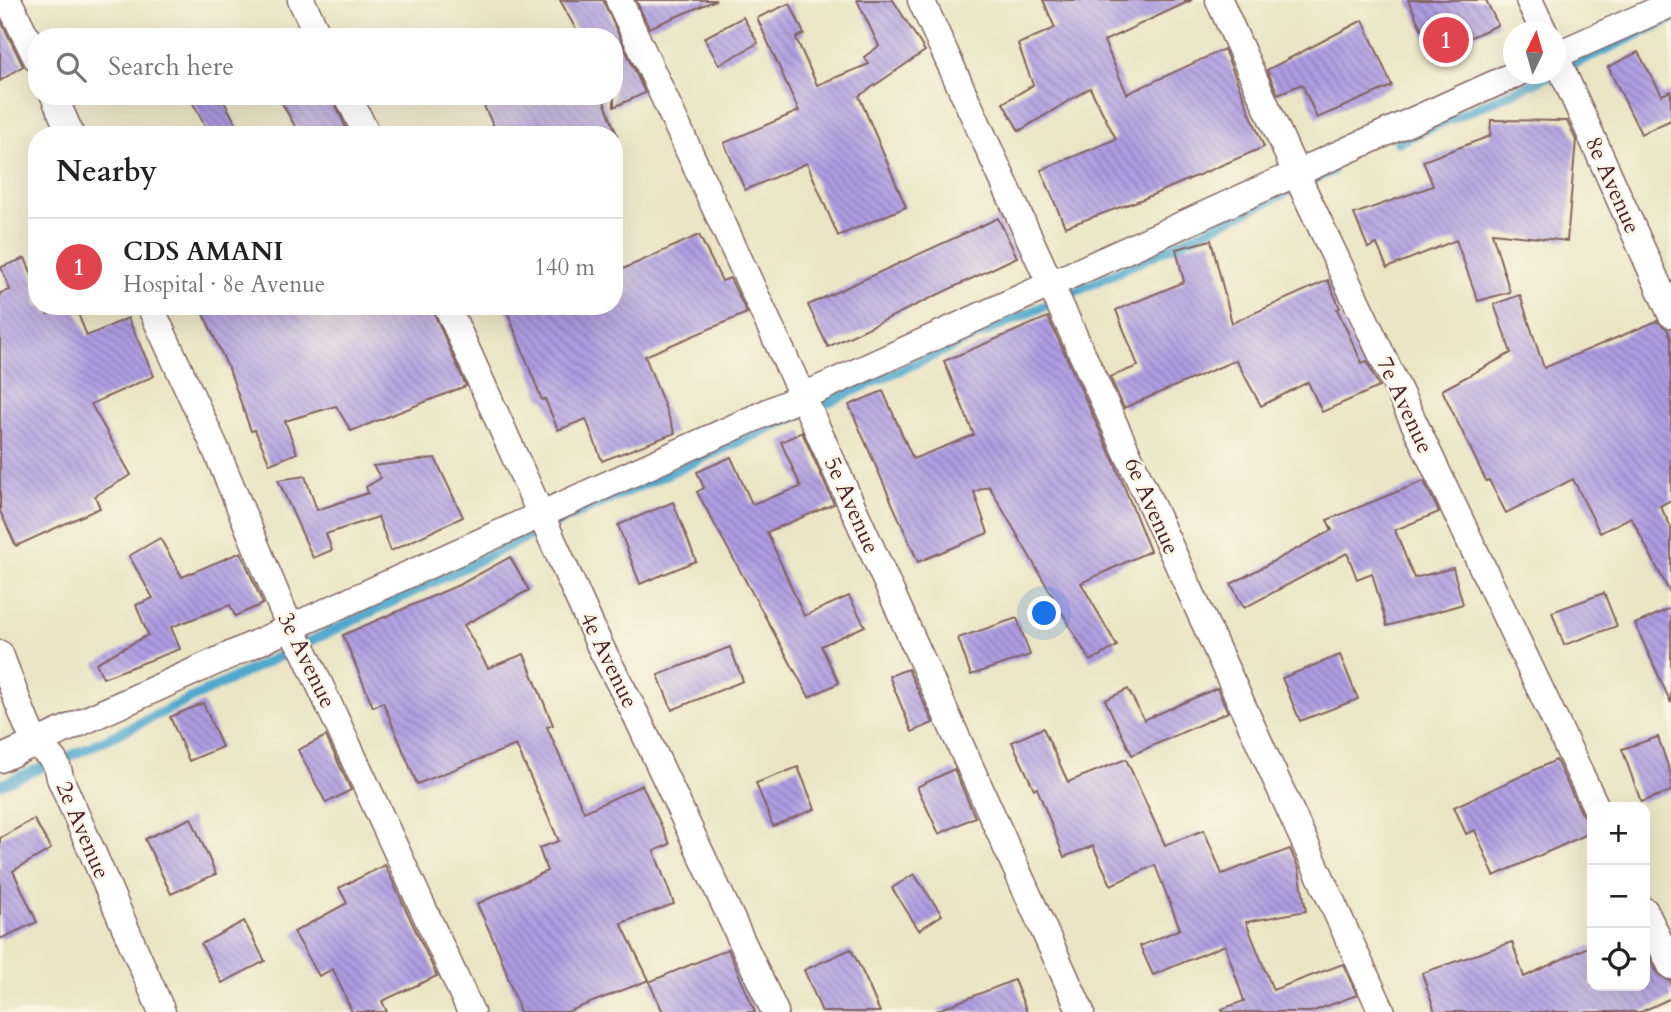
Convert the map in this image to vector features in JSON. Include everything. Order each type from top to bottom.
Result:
[{"type":"street","points":[[9,0],[28,40]]},
{"type":"street","points":[[301,0],[315,28]]},
{"type":"street","name":"5e Avenue","points":[[619,0],[807,406],[1081,1012]]},
{"type":"street","name":"6e Avenue","points":[[921,0],[1382,1012]]},
{"type":"street","name":"7e Avenue","points":[[1219,0],[1301,182],[1594,802]]},
{"type":"street","points":[[1529,0],[1539,21]]},
{"type":"street","points":[[1566,60],[1671,4]]},
{"type":"street","name":"8e Avenue","points":[[1566,80],[1671,314]]},
{"type":"street","points":[[0,759],[42,747],[297,640],[1301,182],[1503,81]]},
{"type":"street","points":[[58,105],[67,126]]},
{"type":"street","points":[[352,105],[363,126]]},
{"type":"street","name":"3e Avenue","points":[[154,315],[214,445],[297,640],[471,1012]]},
{"type":"street","name":"4e Avenue","points":[[451,315],[546,525],[775,1012]]},
{"type":"street","name":"2e Avenue","points":[[0,654],[42,747],[59,768],[60,778],[162,1012]]},
{"type":"street","points":[[1650,922],[1671,967]]},
{"type":"building","points":[[560,0],[603,0],[616,28],[575,28]]},
{"type":"building","points":[[636,0],[716,0],[649,28]]},
{"type":"building","points":[[857,0],[893,0],[925,51],[859,96],[906,207],[838,236],[807,163],[745,190],[724,143],[799,111],[757,18],[790,3],[804,34],[796,38],[817,85],[869,64],[864,57],[879,46]]},
{"type":"building","points":[[1043,0],[1192,0],[1104,41],[1127,94],[1224,49],[1264,147],[1143,199],[1065,227],[1041,170],[1116,139],[1090,88],[1019,131],[1003,103],[1033,85],[1018,44],[1055,28]]},
{"type":"building","points":[[1408,0],[1486,0],[1498,25],[1433,54]]},
{"type":"building","points":[[743,17],[758,43],[719,65],[704,38]]},
{"type":"building","points":[[0,19],[23,66],[0,81]]},
{"type":"building","points":[[1363,20],[1392,86],[1317,118],[1302,84],[1278,94],[1267,70]]},
{"type":"building","points":[[623,44],[645,93],[623,103]]},
{"type":"building","points":[[1638,52],[1662,95],[1671,91],[1671,120],[1641,134],[1608,67]]},
{"type":"building","points":[[194,105],[226,105],[237,126],[205,126]]},
{"type":"building","points":[[283,105],[336,105],[345,126],[295,126]]},
{"type":"building","points":[[483,105],[605,105],[614,126],[494,126]]},
{"type":"building","points":[[1491,120],[1567,121],[1576,140],[1567,241],[1492,233],[1510,292],[1478,301],[1456,240],[1387,268],[1377,244],[1368,248],[1354,214],[1433,186],[1423,161],[1490,136]]},
{"type":"building","points":[[998,218],[1017,257],[828,347],[808,305]]},
{"type":"building","points":[[699,235],[722,281],[730,278],[747,313],[645,356],[675,433],[602,461],[586,419],[558,430],[545,399],[542,400],[509,315],[623,315],[623,269]]},
{"type":"building","points":[[1211,240],[1232,323],[1328,280],[1340,308],[1337,309],[1362,363],[1367,361],[1379,387],[1322,412],[1308,382],[1261,406],[1236,360],[1124,408],[1110,377],[1138,366],[1116,310],[1184,282],[1176,249]]},
{"type":"building","points":[[25,258],[28,265],[28,315],[79,315],[87,336],[128,318],[154,376],[91,404],[131,475],[95,496],[100,508],[16,546],[0,511],[0,293],[10,290],[1,267]]},
{"type":"building","points":[[1520,295],[1544,368],[1657,321],[1667,329],[1671,338],[1671,500],[1660,506],[1671,527],[1671,595],[1631,517],[1600,533],[1573,479],[1506,513],[1489,480],[1486,481],[1442,390],[1511,353],[1494,304]]},
{"type":"building","points":[[204,315],[435,315],[466,386],[351,431],[336,406],[285,421],[297,453],[270,464],[255,430],[251,431],[230,372]]},
{"type":"building","points":[[1048,317],[1115,464],[1150,551],[1081,583],[1117,646],[1090,661],[989,486],[974,492],[988,533],[918,562],[849,405],[883,391],[913,459],[974,435],[944,361]]},
{"type":"building","points":[[802,432],[834,504],[767,532],[804,616],[849,596],[865,626],[821,646],[839,683],[809,697],[697,492],[704,488],[697,472],[731,457],[752,504],[801,487],[781,442]]},
{"type":"building","points":[[435,458],[463,517],[391,551],[378,517],[326,534],[332,550],[313,558],[278,480],[305,476],[317,510],[368,493],[366,487],[381,478],[373,466]]},
{"type":"building","points":[[1424,481],[1439,512],[1395,530],[1414,578],[1453,568],[1463,604],[1387,626],[1372,573],[1357,579],[1347,553],[1244,608],[1231,584],[1332,530],[1327,520]]},
{"type":"building","points":[[673,502],[696,561],[640,584],[618,525]]},
{"type":"building","points":[[160,538],[182,577],[241,552],[263,604],[235,616],[230,605],[171,627],[180,649],[103,678],[96,663],[148,635],[136,605],[153,598],[129,556]]},
{"type":"building","points":[[510,557],[529,590],[464,625],[488,668],[524,654],[553,725],[547,727],[584,812],[642,785],[670,844],[654,851],[674,904],[621,923],[649,980],[567,1012],[520,1012],[499,952],[477,904],[547,871],[539,848],[559,841],[516,745],[417,784],[383,702],[373,707],[343,635],[461,584]]},
{"type":"building","points":[[1604,593],[1617,626],[1564,645],[1552,612]]},
{"type":"building","points":[[1671,608],[1671,703],[1635,624]]},
{"type":"building","points":[[1017,618],[1030,655],[971,675],[958,638]]},
{"type":"building","points":[[730,647],[743,681],[672,710],[658,675]]},
{"type":"building","points":[[1340,655],[1358,699],[1300,721],[1282,678]]},
{"type":"building","points":[[908,669],[933,723],[912,732],[889,676]]},
{"type":"building","points":[[1217,688],[1228,712],[1132,755],[1105,700],[1128,689],[1144,720]]},
{"type":"building","points":[[203,703],[222,747],[189,761],[170,717]]},
{"type":"building","points":[[1043,728],[1068,782],[1126,759],[1165,845],[1204,830],[1222,874],[1290,849],[1299,869],[1306,911],[1246,922],[1273,990],[1343,964],[1357,995],[1311,1012],[1223,1012],[1222,1009],[1244,1001],[1225,945],[1153,975],[1140,946],[1180,929],[1155,865],[1111,885],[1093,846],[1064,857],[1037,788],[1034,789],[1012,742]]},
{"type":"building","points":[[326,736],[351,790],[326,803],[298,750]]},
{"type":"building","points":[[1658,737],[1671,775],[1671,791],[1641,802],[1622,749]]},
{"type":"building","points":[[1556,760],[1582,814],[1587,818],[1587,834],[1494,876],[1475,830],[1466,834],[1454,807]]},
{"type":"building","points":[[798,767],[815,809],[773,826],[756,783]]},
{"type":"building","points":[[954,769],[975,817],[939,834],[917,787]]},
{"type":"building","points":[[191,818],[216,874],[171,894],[145,839]]},
{"type":"building","points":[[34,819],[51,849],[13,871],[37,922],[0,939],[0,838]]},
{"type":"building","points":[[385,865],[437,976],[382,1001],[387,1012],[352,1012],[333,969],[319,976],[294,932],[347,903],[339,888]]},
{"type":"building","points":[[914,874],[942,915],[919,930],[892,888]]},
{"type":"building","points":[[244,921],[265,961],[222,983],[201,944]]},
{"type":"building","points":[[1512,942],[1524,977],[1587,947],[1587,991],[1650,991],[1650,958],[1657,973],[1671,982],[1671,998],[1641,1012],[1435,1012],[1422,973]]},
{"type":"building","points":[[728,949],[755,1012],[663,1012],[649,982]]},
{"type":"building","points":[[851,949],[880,1012],[822,1012],[804,970]]},
{"type":"building","points":[[1014,980],[1027,1012],[938,1010]]},
{"type":"waterway","points":[[1566,68],[1671,19]]},
{"type":"waterway","points":[[1398,142],[1531,84]]},
{"type":"waterway","points":[[0,785],[86,749],[552,525],[1062,298],[1332,171]]},
{"type":"place","name":"CDS AMANI","points":[[1446,40]]}]
